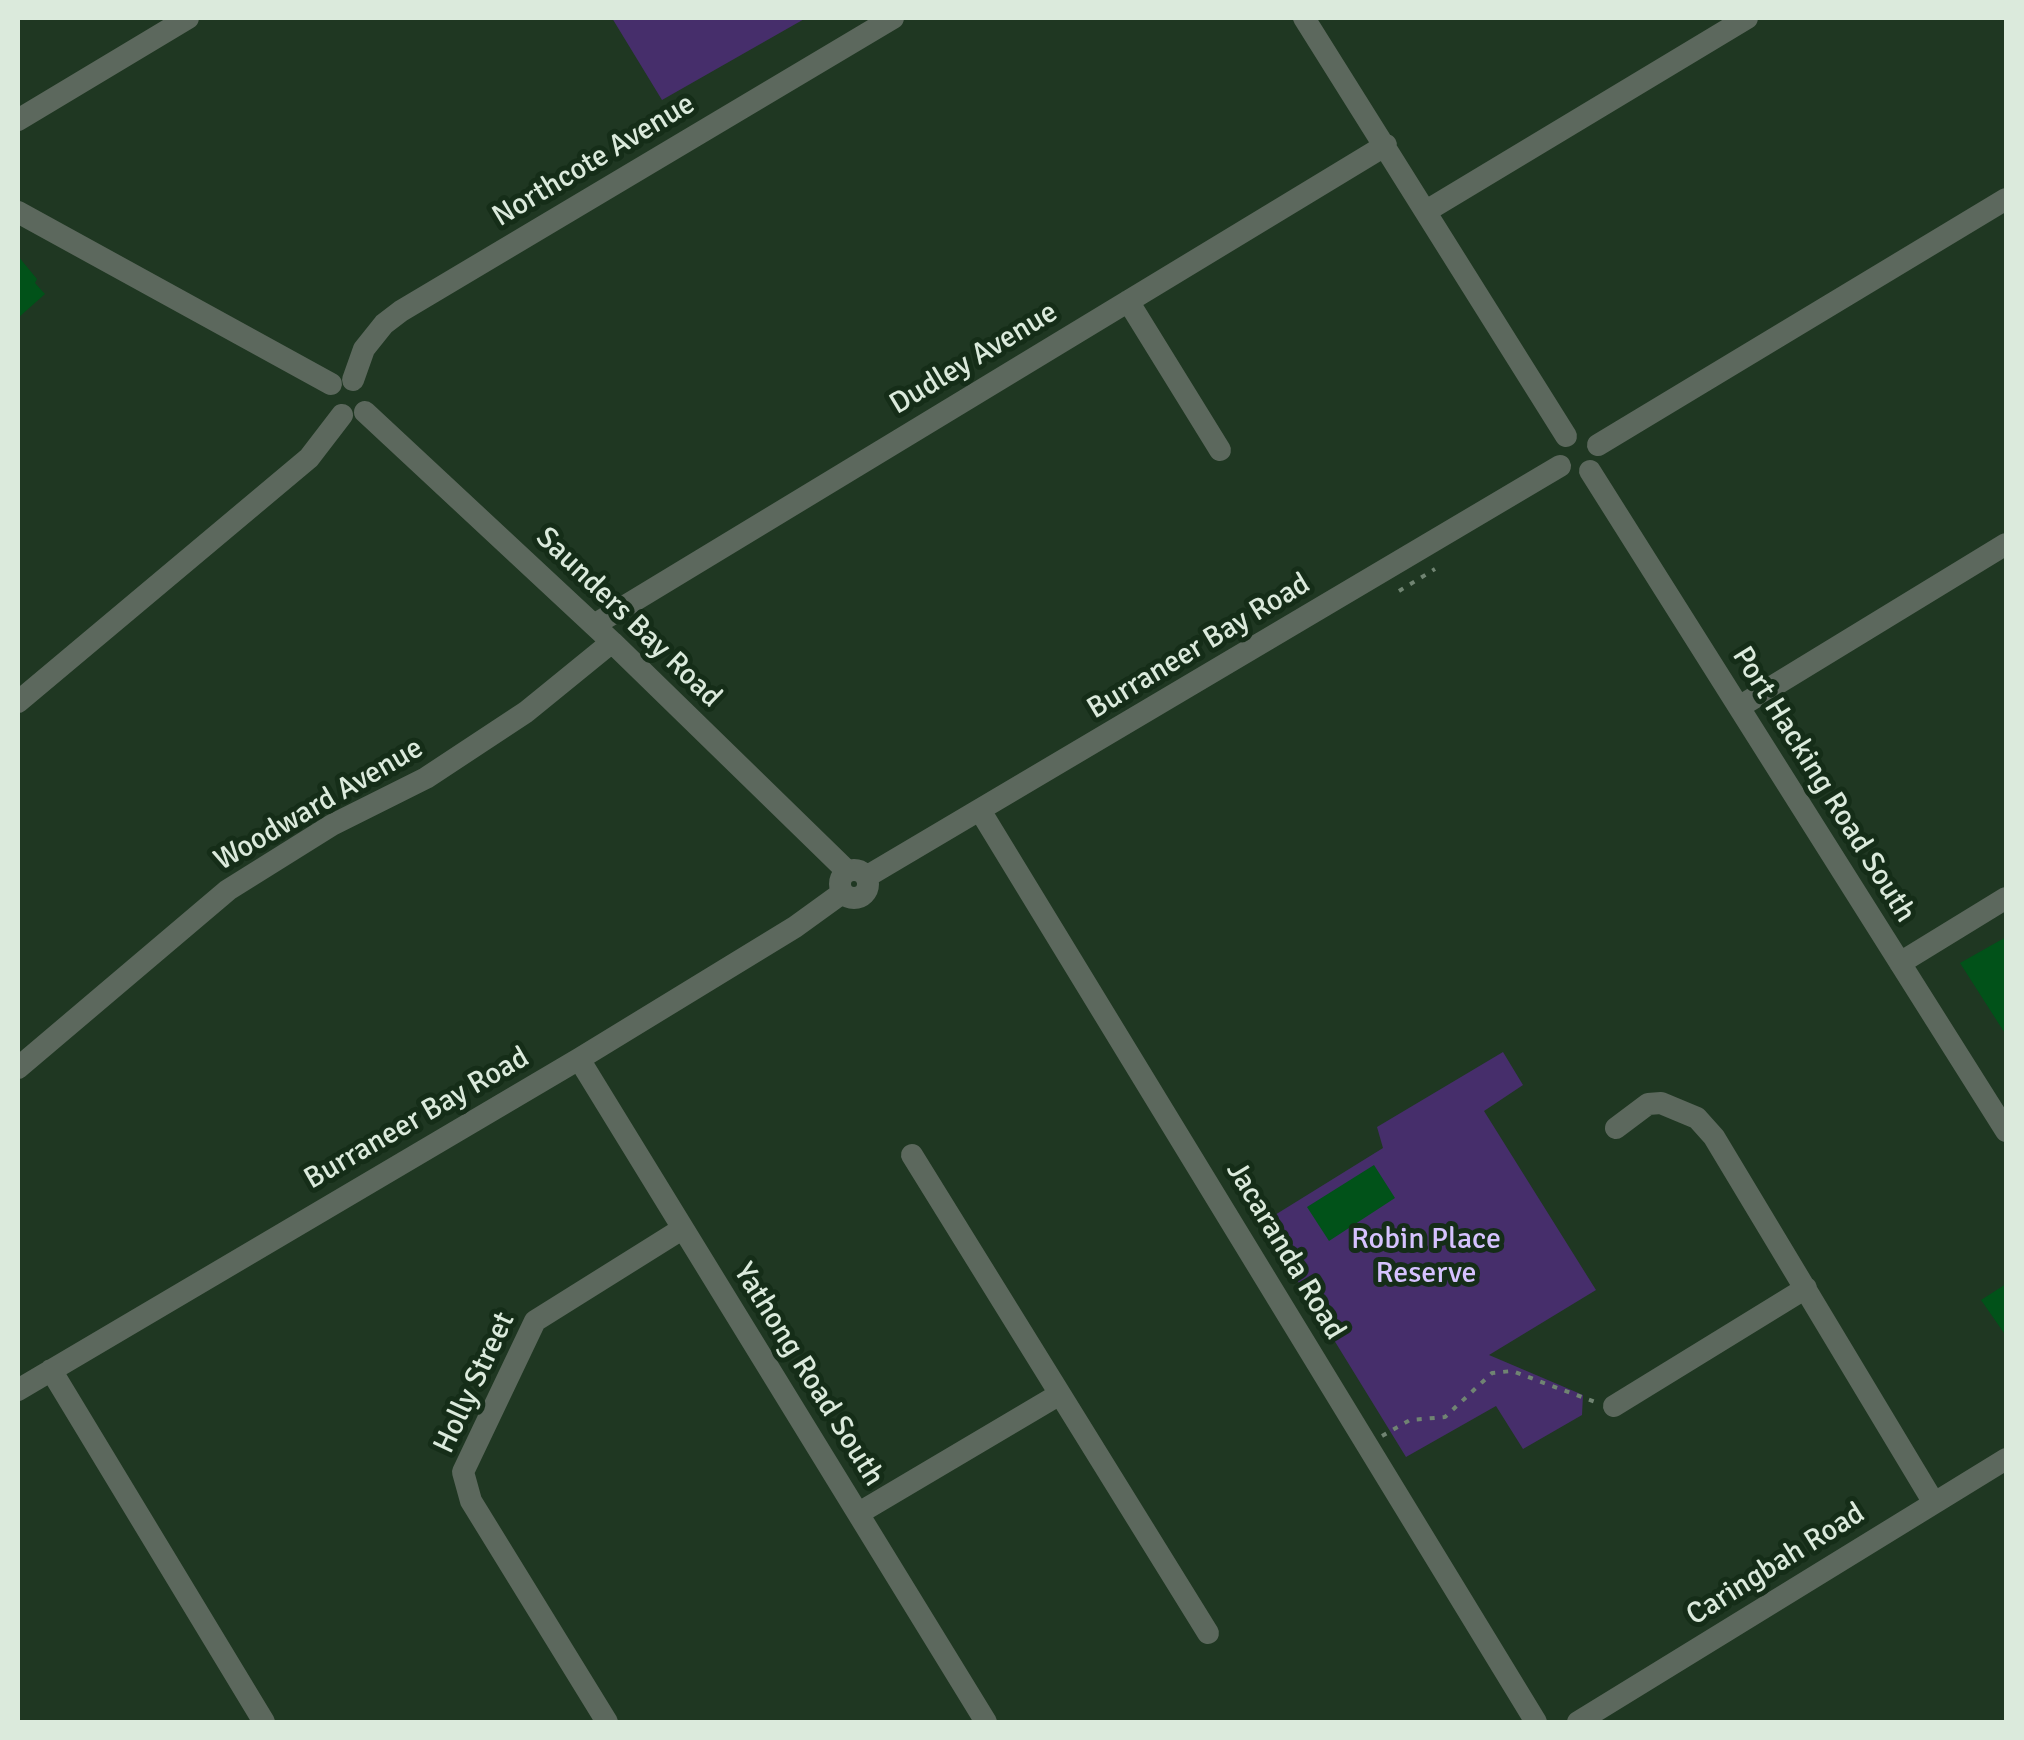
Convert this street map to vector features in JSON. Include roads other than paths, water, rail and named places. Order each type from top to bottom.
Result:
[{"type":"street","points":[[18,120],[188,18]]},
{"type":"street","name":"Northcote Avenue","points":[[342,382],[384,324],[401,311],[893,18]]},
{"type":"street","points":[[1304,18],[1428,210],[1566,436]]},
{"type":"street","points":[[1428,210],[1747,18]]},
{"type":"street","name":"Dudley Avenue","points":[[594,625],[1386,145]]},
{"type":"street","points":[[1598,445],[2006,198]]},
{"type":"street","points":[[18,212],[342,382],[333,405],[354,413],[309,458],[18,702]]},
{"type":"street","points":[[1128,300],[1220,450]]},
{"type":"street","name":"Saunders Bay Road","points":[[354,413],[594,625],[852,880]]},
{"type":"street","points":[[1584,433],[1598,445],[1598,460],[1590,471],[1577,475],[1560,466],[1556,453],[1566,436],[1584,433]]},
{"type":"street","name":"Burraneer Bay Road","points":[[18,1390],[795,927],[852,880],[981,812],[1560,466]]},
{"type":"street","name":"Port Hacking Road South","points":[[1590,471],[1900,963],[2003,1116]]},
{"type":"street","points":[[1739,707],[2006,544]]},
{"type":"street","name":"Woodward Avenue","points":[[18,1068],[228,890],[318,833],[426,778],[526,712],[612,642]]},
{"type":"street","name":"Jacaranda Road","points":[[981,812],[1536,1722]]},
{"type":"street","points":[[1900,963],[2006,898]]},
{"type":"street","name":"Yathong Road South","points":[[579,1059],[986,1722]]},
{"type":"street","points":[[1616,1128],[1648,1104],[1674,1106],[1697,1118],[1714,1137],[1934,1502]]},
{"type":"street","points":[[912,1156],[1208,1634]]},
{"type":"street","name":"Holly Street","points":[[607,1722],[471,1501],[463,1472],[534,1321],[682,1229]]},
{"type":"street","points":[[1614,1406],[1806,1288]]},
{"type":"street","points":[[51,1370],[264,1722]]},
{"type":"street","points":[[859,1513],[1060,1394]]},
{"type":"street","name":"Caringbah Road","points":[[1578,1722],[2006,1459]]},
{"type":"park label","name":"Robin Place Reserve","points":[[1426,1257]]}]
